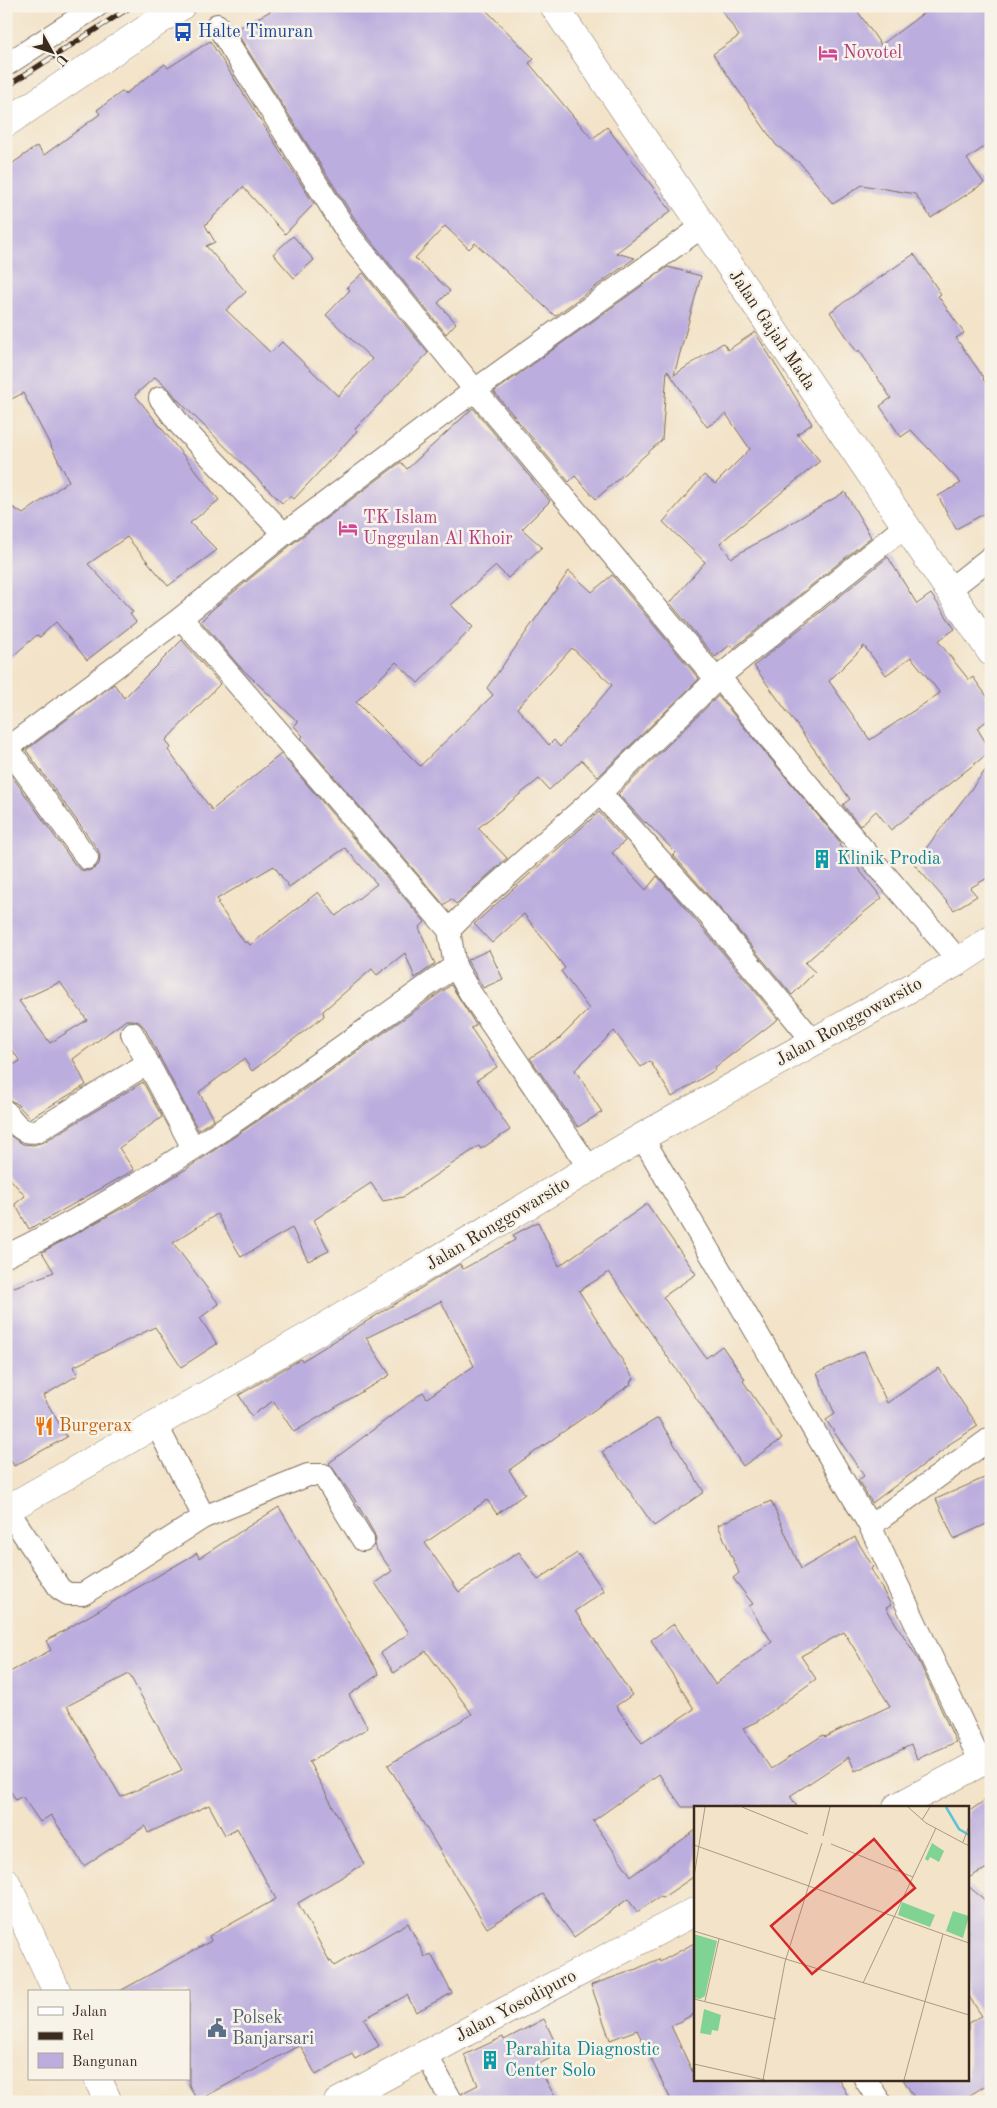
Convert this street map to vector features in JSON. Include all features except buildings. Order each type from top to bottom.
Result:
[{"type":"main road","points":[[6,123],[181,6]]},
{"type":"main road","name":"Jalan Gajah Mada","points":[[554,6],[991,652]]},
{"type":"main road","name":"Jalan Ronggowarsito","points":[[7,1510],[318,1331],[642,1137],[959,962],[991,940]]},
{"type":"main road","points":[[899,1806],[986,1760]]},
{"type":"main road","points":[[6,1882],[56,1990]]},
{"type":"main road","name":"Jalan Yosodipuro","points":[[338,2102],[694,1913]]},
{"type":"main road","points":[[98,2080],[108,2102]]},
{"type":"street","points":[[6,65],[97,6]]},
{"type":"street","points":[[217,25],[349,235],[475,390],[959,962]]},
{"type":"street","points":[[86,858],[7,748],[181,618],[284,534],[475,390],[702,226]]},
{"type":"street","points":[[160,398],[180,425],[284,534]]},
{"type":"street","points":[[449,930],[475,904],[600,793],[718,678],[905,526]]},
{"type":"street","points":[[949,590],[991,557]]},
{"type":"street","points":[[181,618],[449,930],[455,966],[469,990],[590,1169]]},
{"type":"street","points":[[600,793],[708,914],[814,1042]]},
{"type":"street","points":[[6,1256],[128,1189],[193,1148],[455,966]]},
{"type":"street","points":[[132,1033],[193,1148]]},
{"type":"street","points":[[6,1112],[23,1130],[30,1133],[37,1131],[148,1064]]},
{"type":"street","points":[[642,1137],[870,1526],[986,1760]]},
{"type":"street","points":[[156,1424],[204,1516]]},
{"type":"street","points":[[870,1526],[991,1438]]},
{"type":"street","points":[[7,1510],[60,1589],[68,1594],[83,1594],[204,1516],[308,1475],[323,1475],[363,1540]]},
{"type":"street","points":[[426,2054],[452,2102]]},
{"type":"street","points":[[866,2080],[880,2102]]},
{"type":"railway","points":[[6,87],[132,6]]},
{"type":"place","name":"Halte Timuran","points":[[183,32]]},
{"type":"place","name":"Novotel","points":[[828,53]]},
{"type":"place","name":"TK Islam Unggulan Al Khoir","points":[[348,528]]},
{"type":"place","name":"Klinik Prodia","points":[[822,859]]},
{"type":"place","name":"Burgerax","points":[[44,1426]]},
{"type":"place","name":"Polsek Banjarsari","points":[[217,2028]]},
{"type":"place","name":"Parahita Diagnostic Center Solo","points":[[490,2060]]}]
